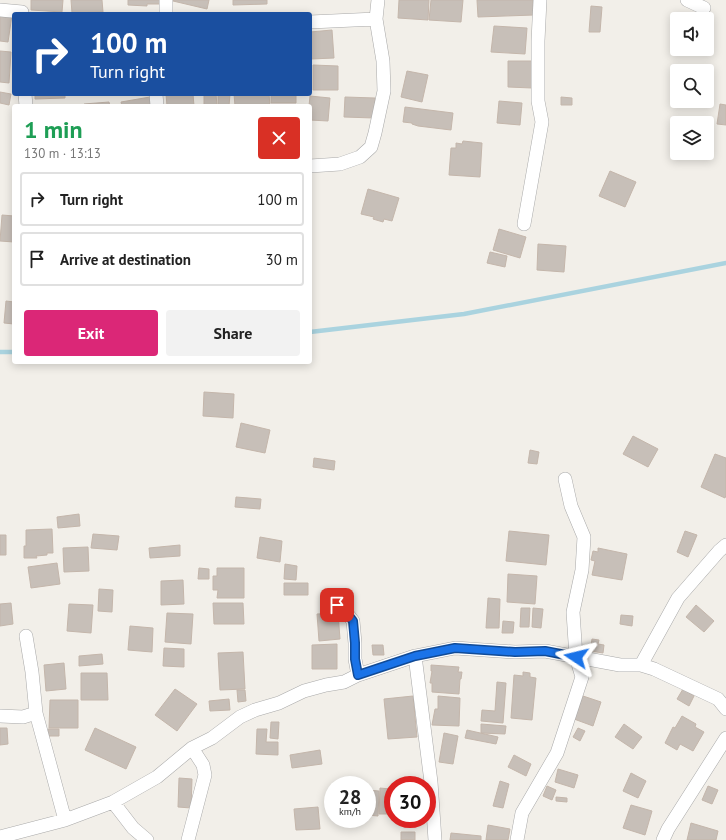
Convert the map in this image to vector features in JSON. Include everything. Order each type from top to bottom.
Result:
[{"type":"street","points":[[166,0],[166,12]]},
{"type":"street","points":[[312,166],[340,164],[360,157],[371,147],[384,91],[383,61],[376,19],[378,0]]},
{"type":"street","points":[[524,224],[542,122],[538,101],[540,0]]},
{"type":"street","points":[[687,0],[704,8]]},
{"type":"street","points":[[0,10],[23,8]]},
{"type":"street","points":[[312,22],[376,19]]},
{"type":"street","points":[[517,840],[522,813],[557,754],[582,677],[576,657],[573,612],[582,570],[584,537],[571,506],[566,479]]},
{"type":"street","points":[[641,665],[678,598],[719,550],[726,545]]},
{"type":"street","points":[[337,605],[341,606],[353,621],[355,659],[358,675]]},
{"type":"street","points":[[26,636],[36,713],[45,751],[65,820]]},
{"type":"street","points":[[0,838],[65,820],[113,802],[157,776],[192,748],[212,738],[240,717],[255,710],[279,703],[304,691],[344,682],[358,675],[415,656],[455,648],[515,652],[545,651],[620,665],[641,665],[654,669],[718,699],[726,709]]},
{"type":"street","points":[[415,656],[431,782],[435,840]]},
{"type":"street","points":[[0,716],[23,717],[36,713]]},
{"type":"street","points":[[663,840],[668,829],[726,738]]},
{"type":"street","points":[[188,840],[205,775],[203,765],[192,748]]},
{"type":"street","points":[[113,802],[133,828],[147,840]]},
{"type":"building","points":[[31,0],[63,0],[62,12],[31,10]]},
{"type":"building","points":[[71,0],[102,0],[103,12],[72,12]]},
{"type":"building","points":[[128,0],[161,0],[161,4],[147,4],[147,6],[128,5]]},
{"type":"building","points":[[209,0],[207,9],[173,1]]},
{"type":"building","points":[[233,0],[267,0],[267,4],[233,5]]},
{"type":"building","points":[[399,0],[429,0],[428,20],[398,18]]},
{"type":"building","points":[[431,0],[463,0],[461,22],[429,20]]},
{"type":"building","points":[[477,0],[533,0],[534,15],[478,17]]},
{"type":"building","points":[[591,6],[602,7],[600,32],[589,32]]},
{"type":"building","points":[[0,14],[12,15],[8,42],[0,41]]},
{"type":"building","points":[[494,26],[527,28],[525,54],[491,52]]},
{"type":"building","points":[[332,30],[334,58],[312,59],[312,32]]},
{"type":"building","points":[[0,51],[11,52],[9,83],[0,82]]},
{"type":"building","points":[[508,61],[533,61],[532,88],[508,87]]},
{"type":"building","points":[[313,65],[338,66],[338,90],[313,90]]},
{"type":"building","points":[[407,71],[428,75],[422,102],[401,97]]},
{"type":"building","points":[[0,92],[11,94],[9,105],[0,103]]},
{"type":"building","points":[[35,96],[65,96],[65,98],[35,99]]},
{"type":"building","points":[[166,96],[193,96],[194,104],[167,104]]},
{"type":"building","points":[[204,96],[216,96],[217,104],[204,104]]},
{"type":"building","points":[[218,96],[230,96],[229,104],[218,104]]},
{"type":"building","points":[[234,96],[269,96],[270,104],[235,104]]},
{"type":"building","points":[[271,96],[296,96],[296,103],[271,103]]},
{"type":"building","points":[[310,96],[330,98],[328,121],[312,120],[312,104],[309,104]]},
{"type":"building","points":[[150,97],[152,104],[122,104],[121,102]]},
{"type":"building","points":[[345,97],[375,98],[374,118],[344,117]]},
{"type":"building","points":[[561,97],[572,98],[572,105],[561,105]]},
{"type":"building","points":[[499,101],[522,103],[520,125],[497,123]]},
{"type":"building","points":[[109,102],[110,104],[84,104]]},
{"type":"building","points":[[720,104],[726,105],[726,125],[717,124]]},
{"type":"building","points":[[405,107],[453,113],[451,130],[418,126],[412,123],[403,122]]},
{"type":"building","points":[[463,141],[482,143],[480,177],[449,175],[451,148],[456,148],[456,143],[462,144]]},
{"type":"building","points":[[610,171],[636,182],[625,207],[599,196]]},
{"type":"building","points":[[368,189],[399,198],[392,221],[384,219],[383,222],[373,219],[374,217],[361,214]]},
{"type":"building","points":[[2,215],[12,216],[12,242],[0,241]]},
{"type":"building","points":[[499,229],[526,237],[520,258],[493,250]]},
{"type":"building","points":[[538,244],[566,246],[564,272],[537,270]]},
{"type":"building","points":[[490,252],[507,256],[505,267],[487,263]]},
{"type":"building","points":[[6,301],[12,302],[12,324],[4,323]]},
{"type":"building","points":[[204,392],[234,394],[233,418],[203,416]]},
{"type":"building","points":[[241,423],[270,430],[265,453],[236,447]]},
{"type":"building","points":[[633,436],[658,449],[648,467],[623,454]]},
{"type":"building","points":[[530,450],[539,452],[537,464],[528,463]]},
{"type":"building","points":[[715,454],[726,458],[725,498],[701,487]]},
{"type":"building","points":[[314,458],[335,461],[334,470],[313,467]]},
{"type":"building","points":[[236,497],[261,499],[260,509],[235,507]]},
{"type":"building","points":[[79,514],[80,526],[58,528],[57,517]]},
{"type":"building","points":[[52,529],[53,553],[36,556],[37,558],[24,558],[26,530]]},
{"type":"building","points":[[509,531],[549,535],[546,565],[506,561]]},
{"type":"building","points":[[685,531],[697,535],[688,557],[677,552]]},
{"type":"building","points":[[93,534],[119,536],[117,550],[91,548]]},
{"type":"building","points":[[0,535],[6,535],[6,555],[0,555]]},
{"type":"building","points":[[260,537],[282,541],[280,562],[257,558]]},
{"type":"building","points":[[180,545],[180,556],[150,558],[149,548]]},
{"type":"building","points":[[88,547],[89,571],[64,572],[63,548]]},
{"type":"building","points":[[598,548],[627,554],[622,580],[592,575],[595,561],[591,560],[593,551],[598,552]]},
{"type":"building","points":[[57,563],[60,584],[31,588],[28,567]]},
{"type":"building","points":[[285,564],[297,566],[296,580],[284,579]]},
{"type":"building","points":[[199,568],[209,569],[209,579],[198,579]]},
{"type":"building","points":[[217,568],[244,568],[244,598],[217,598],[218,590],[213,590],[213,576],[217,576]]},
{"type":"building","points":[[508,574],[537,576],[535,604],[507,602]]},
{"type":"building","points":[[183,580],[184,604],[161,605],[161,581]]},
{"type":"building","points":[[284,583],[308,583],[308,595],[284,595]]},
{"type":"building","points":[[99,589],[113,590],[112,612],[98,611]]},
{"type":"building","points":[[488,598],[500,599],[499,628],[486,628]]},
{"type":"building","points":[[11,603],[13,624],[0,626],[0,604]]},
{"type":"building","points":[[213,603],[243,603],[244,624],[214,624]]},
{"type":"building","points":[[69,604],[93,605],[91,633],[67,631]]},
{"type":"building","points":[[696,605],[714,621],[704,632],[686,617]]},
{"type":"building","points":[[521,608],[530,608],[529,627],[520,627]]},
{"type":"building","points":[[533,608],[543,609],[541,628],[532,627]]},
{"type":"building","points":[[167,613],[193,614],[191,644],[165,642]]},
{"type":"building","points":[[338,613],[340,639],[319,641],[317,614]]},
{"type":"building","points":[[621,615],[633,616],[632,626],[620,624]]},
{"type":"building","points":[[503,621],[514,622],[513,633],[502,633]]},
{"type":"building","points":[[130,626],[153,628],[152,652],[128,650]]},
{"type":"building","points":[[592,639],[599,640],[598,644],[604,645],[603,653],[590,651]]},
{"type":"building","points":[[337,644],[337,669],[312,669],[312,645]]},
{"type":"building","points":[[372,645],[383,645],[384,655],[373,655]]},
{"type":"building","points":[[164,648],[184,649],[184,667],[163,666]]},
{"type":"building","points":[[243,652],[245,689],[220,690],[218,653]]},
{"type":"building","points":[[102,654],[103,664],[79,666],[79,656]]},
{"type":"building","points":[[64,663],[66,689],[46,691],[44,665]]},
{"type":"building","points":[[431,665],[459,667],[458,672],[462,672],[459,694],[432,692],[432,683],[430,683],[432,671]]},
{"type":"building","points":[[523,672],[530,673],[530,677],[536,678],[532,720],[511,718],[514,675],[523,676]]},
{"type":"building","points":[[81,673],[107,673],[108,700],[81,700]]},
{"type":"building","points":[[497,682],[506,683],[503,723],[481,721],[482,710],[495,711]]},
{"type":"building","points":[[175,689],[197,704],[177,731],[155,715]]},
{"type":"building","points":[[683,689],[694,696],[689,706],[677,699]]},
{"type":"building","points":[[237,690],[245,690],[246,701],[238,702]]},
{"type":"building","points":[[413,696],[417,737],[388,739],[384,699]]},
{"type":"building","points":[[438,696],[460,698],[459,726],[432,725],[435,709],[438,709]]},
{"type":"building","points":[[583,696],[601,702],[593,726],[574,719]]},
{"type":"building","points":[[229,699],[230,710],[210,711],[209,701]]},
{"type":"building","points":[[50,700],[78,700],[78,728],[49,728]]},
{"type":"building","points":[[682,716],[696,724],[695,727],[704,732],[693,751],[680,744],[677,750],[665,743],[673,727],[675,728]]},
{"type":"building","points":[[271,722],[279,722],[278,739],[270,738]]},
{"type":"building","points":[[481,724],[506,726],[505,734],[481,733]]},
{"type":"building","points":[[624,724],[642,737],[633,749],[615,737]]},
{"type":"building","points":[[0,728],[7,728],[8,744],[0,745]]},
{"type":"building","points":[[95,728],[136,747],[126,769],[85,750]]},
{"type":"building","points":[[578,728],[585,731],[580,741],[573,737]]},
{"type":"building","points":[[48,729],[59,729],[59,736],[48,736]]},
{"type":"building","points":[[257,729],[267,729],[266,742],[278,742],[278,755],[256,754]]},
{"type":"building","points":[[467,730],[498,737],[496,744],[465,738]]},
{"type":"building","points":[[444,733],[458,736],[453,764],[439,762]]},
{"type":"building","points":[[320,750],[322,764],[292,768],[290,755]]},
{"type":"building","points":[[514,755],[531,764],[526,776],[508,767]]},
{"type":"building","points":[[558,769],[578,775],[574,788],[555,782]]},
{"type":"building","points":[[631,773],[646,781],[638,798],[623,791]]},
{"type":"building","points":[[179,778],[192,779],[191,808],[178,807]]},
{"type":"building","points":[[500,781],[509,784],[503,808],[493,806]]},
{"type":"building","points":[[547,786],[556,790],[552,800],[543,796]]},
{"type":"building","points":[[708,786],[718,790],[712,804],[702,800]]},
{"type":"building","points":[[380,788],[384,788],[384,814],[379,814]]},
{"type":"building","points":[[376,791],[379,791],[378,816],[376,816]]},
{"type":"building","points":[[556,797],[567,798],[567,802],[556,801]]},
{"type":"building","points":[[631,805],[652,811],[645,835],[623,828]]},
{"type":"building","points":[[318,807],[320,829],[296,830],[294,809]]},
{"type":"building","points":[[691,823],[718,831],[716,840],[687,840]]},
{"type":"building","points":[[488,825],[510,829],[508,840],[486,840]]},
{"type":"building","points":[[401,832],[415,832],[415,840],[401,840]]},
{"type":"building","points":[[451,833],[481,836],[481,840],[450,840]]},
{"type":"waterway","points":[[312,332],[464,314],[726,263]]},
{"type":"waterway","points":[[0,352],[12,352]]},
{"type":"route","points":[[337,605],[341,606],[353,621],[355,659],[358,675],[415,656],[455,648],[515,652],[545,651],[576,657]]}]
